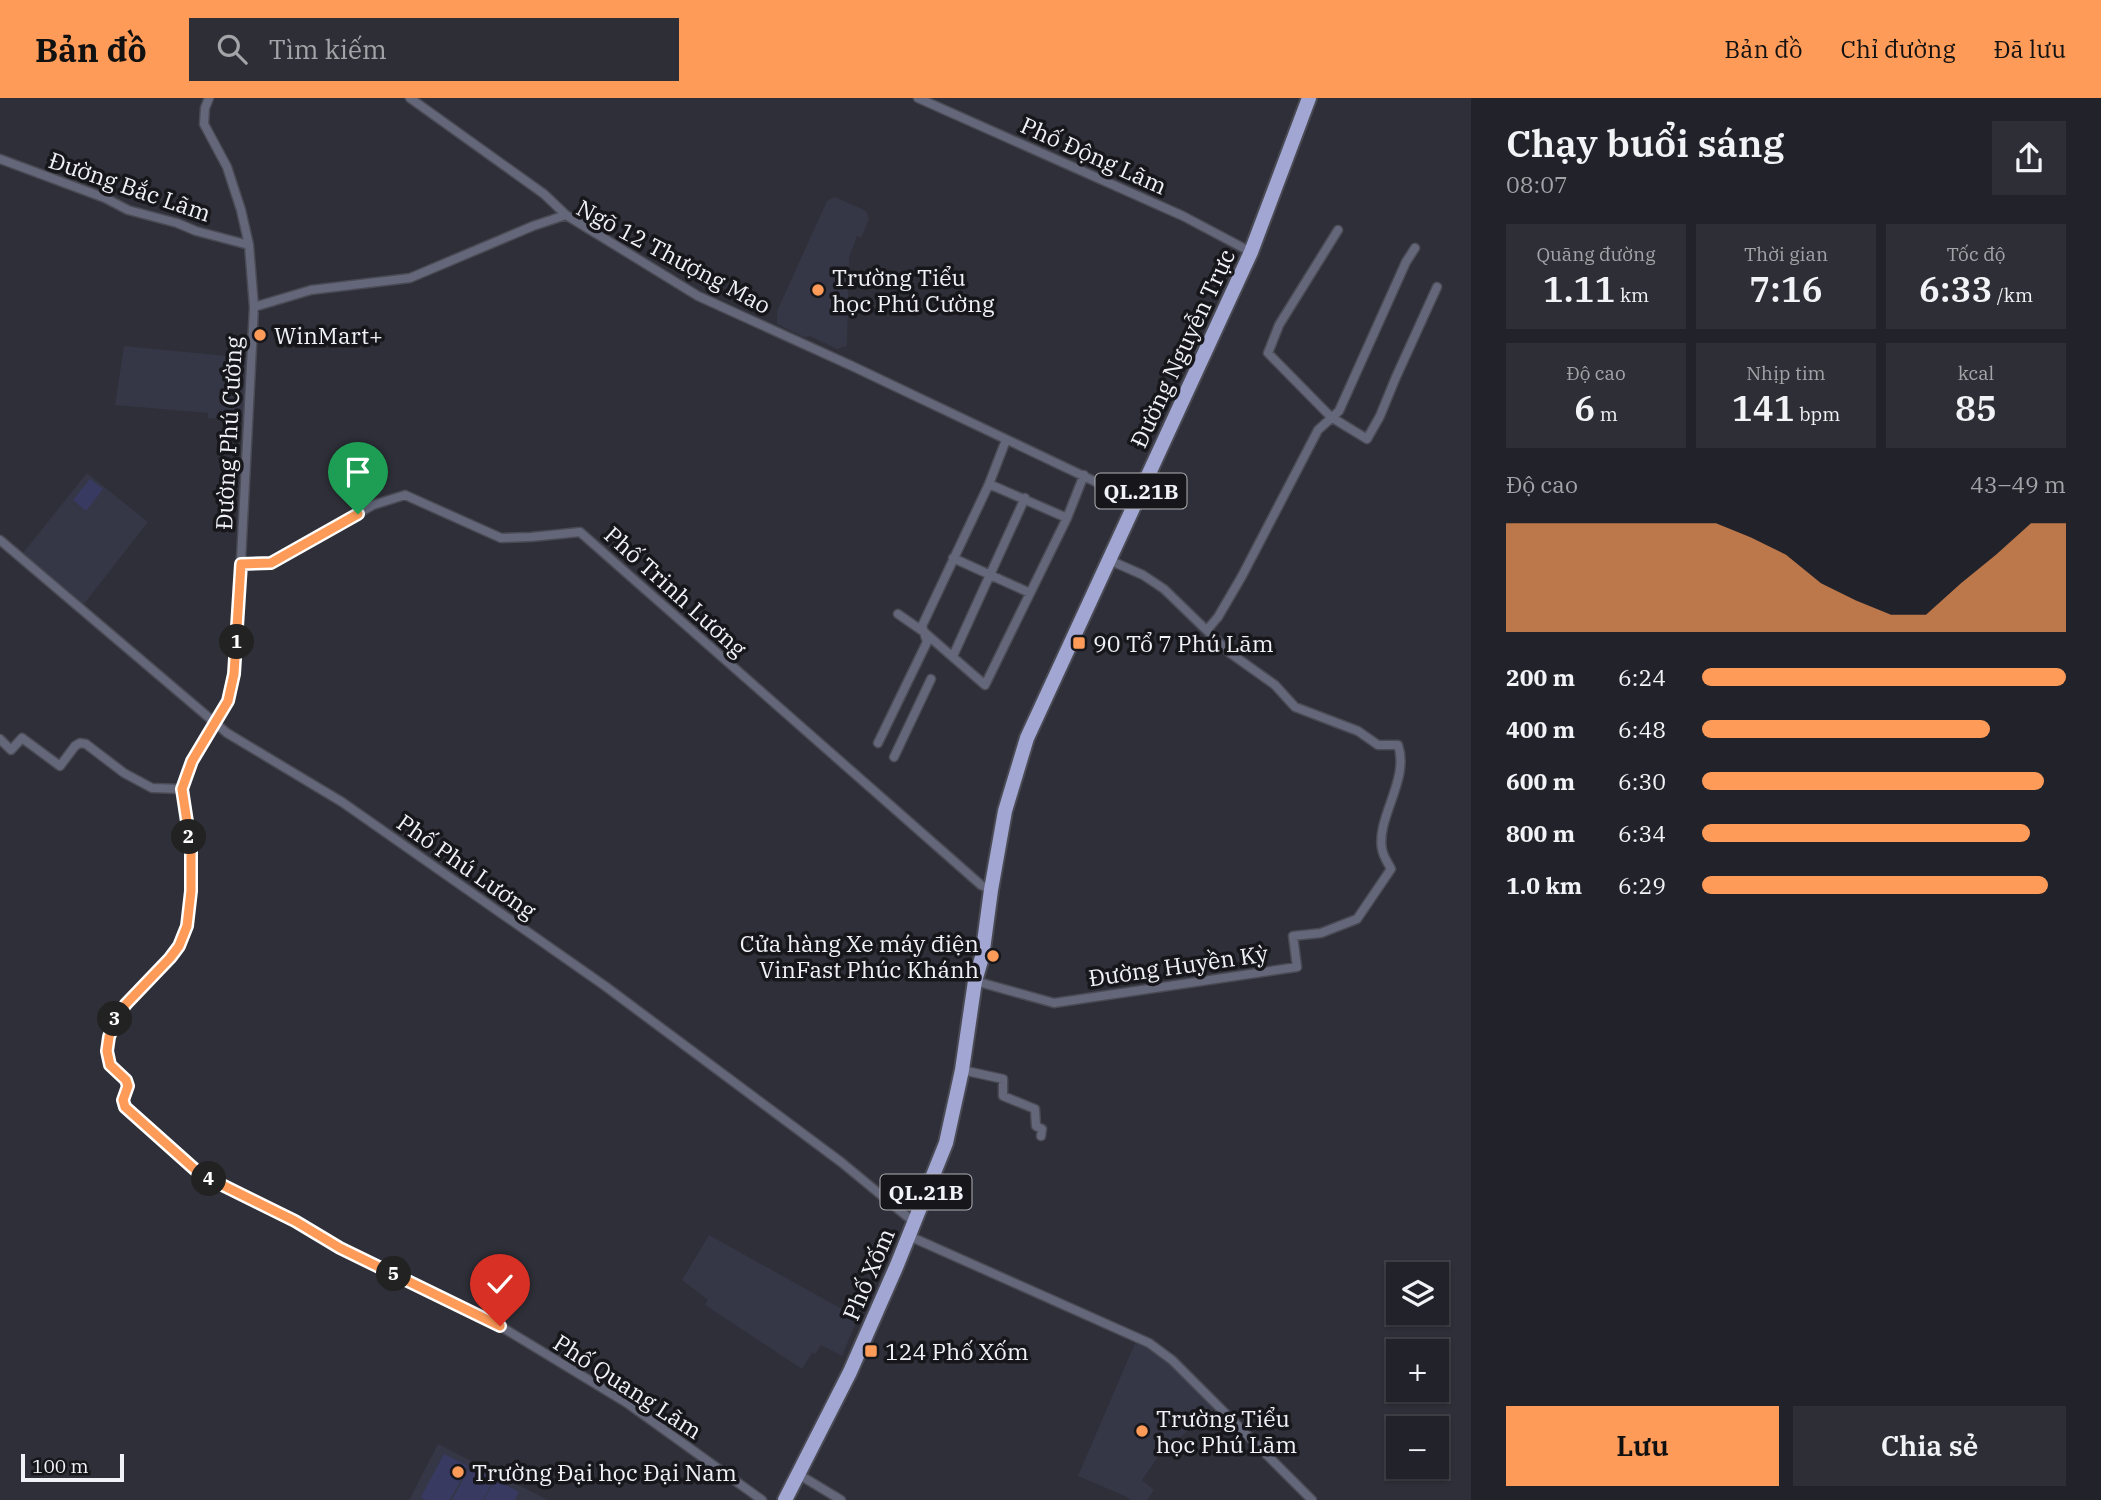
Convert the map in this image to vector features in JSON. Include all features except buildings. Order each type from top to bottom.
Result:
[{"type":"highway","name":"Đường Nguyễn Trực","points":[[991,890],[1005,811],[1027,738],[1251,252],[1309,98]]},
{"type":"highway","name":"Phố Xốm","points":[[786,1500],[850,1372],[912,1230],[946,1143],[962,1070],[991,890]]},
{"type":"street","name":"Đường Phú Cường","points":[[182,789],[192,761],[228,701],[234,674],[254,307],[249,245],[241,210],[227,167],[204,124],[209,98]]},
{"type":"street","points":[[410,98],[544,194],[566,215]]},
{"type":"street","name":"Phố Động Lãm","points":[[918,98],[1184,216],[1251,252]]},
{"type":"street","name":"Đường Bắc Lãm","points":[[0,159],[105,198],[128,210],[249,245]]},
{"type":"street","name":"Ngõ 12 Thượng Mao","points":[[254,307],[311,290],[410,278],[533,226],[566,215],[698,296],[1136,501]]},
{"type":"street","points":[[1338,230],[1279,325],[1268,352],[1331,417],[1367,439],[1380,416],[1437,287]]},
{"type":"street","points":[[1207,630],[1219,617],[1242,576],[1318,430],[1339,411],[1406,262],[1415,248]]},
{"type":"street","points":[[878,743],[927,642],[922,626],[989,484],[1006,440]]},
{"type":"street","points":[[898,614],[924,632],[985,685],[1067,518],[1084,475]]},
{"type":"street","points":[[989,484],[1067,518]]},
{"type":"street","name":"Phố Trinh Lương","points":[[241,564],[271,563],[373,505],[405,495],[501,538],[580,532],[981,885],[991,890]]},
{"type":"street","points":[[953,656],[1025,498]]},
{"type":"street","name":"Phố Phú Lương","points":[[0,540],[227,733],[342,802],[605,986],[841,1162],[912,1230],[1149,1345],[1172,1360],[1312,1500]]},
{"type":"street","points":[[953,558],[1030,593]]},
{"type":"street","name":"Đường Huyền Kỳ","points":[[975,981],[1055,1003],[1297,967],[1293,936],[1321,933],[1357,919],[1391,869],[1382,849],[1382,831],[1399,774],[1398,745],[1378,745],[1358,731],[1295,707],[1275,685],[1230,653],[1164,589],[1143,575],[1109,560]]},
{"type":"street","points":[[894,757],[932,679]]},
{"type":"street","points":[[0,739],[11,750],[22,738],[60,766],[75,746],[86,744],[124,773],[152,788],[182,789]]},
{"type":"street","name":"Phố Quang Lãm","points":[[182,789],[191,848],[191,891],[187,926],[179,946],[170,958],[116,1018],[109,1037],[107,1051],[110,1065],[126,1080],[128,1086],[123,1100],[125,1107],[200,1174],[295,1221],[340,1248],[500,1326],[627,1403],[762,1500]]},
{"type":"street","points":[[962,1070],[1003,1079],[1003,1096],[1035,1109],[1036,1125],[1042,1129],[1041,1136]]},
{"type":"street","points":[[798,1474],[841,1500]]},
{"type":"shaded area","name":"Trường Tiểu học Phú Cường","points":[[835,197],[866,211],[869,219],[861,238],[857,236],[849,258],[847,346],[837,349],[777,324],[777,311],[827,201]]},
{"type":"shaded area","points":[[124,346],[248,358],[244,421],[208,418],[208,413],[115,405]]},
{"type":"shaded area","points":[[87,473],[148,522],[84,604],[23,553]]},
{"type":"shaded area","points":[[90,479],[103,489],[86,511],[73,500]]},
{"type":"shaded area","points":[[709,1235],[858,1318],[842,1356],[821,1345],[802,1369],[705,1305],[708,1300],[682,1280]]},
{"type":"shaded area","name":"Trường Tiểu học Phú Lãm","points":[[1136,1341],[1163,1356],[1215,1408],[1160,1454],[1142,1480],[1154,1490],[1147,1500],[1131,1500],[1078,1476]]},
{"type":"shaded area","name":"Trường Đại học Đại Nam","points":[[438,1444],[548,1500],[409,1500]]},
{"type":"shaded area","points":[[444,1454],[468,1466],[450,1500],[426,1500],[421,1497]]},
{"type":"shaded area","points":[[470,1466],[494,1479],[483,1500],[452,1500]]},
{"type":"shaded area","points":[[495,1479],[519,1492],[515,1500],[484,1500]]},
{"type":"place","name":"Trường Tiểu học Phú Cường","points":[[818,290]]},
{"type":"place","name":"WinMart+","points":[[260,335]]},
{"type":"place","name":"90 Tổ 7 Phú Lãm","points":[[1079,643]]},
{"type":"place","name":"Cửa hàng Xe máy điện VinFast Phúc Khánh","points":[[993,956]]},
{"type":"place","name":"124 Phố Xốm","points":[[871,1351]]},
{"type":"place","name":"Trường Tiểu học Phú Lãm","points":[[1142,1431]]},
{"type":"place","name":"Trường Đại học Đại Nam","points":[[458,1472]]},
{"type":"route","points":[[358,514],[271,563],[241,564],[234,674],[228,701],[192,761],[182,789],[191,848],[191,891],[187,926],[179,946],[170,958],[116,1018],[107,1051],[110,1065],[126,1080],[128,1086],[123,1100],[125,1107],[200,1174],[295,1221],[340,1248],[500,1326]]}]
